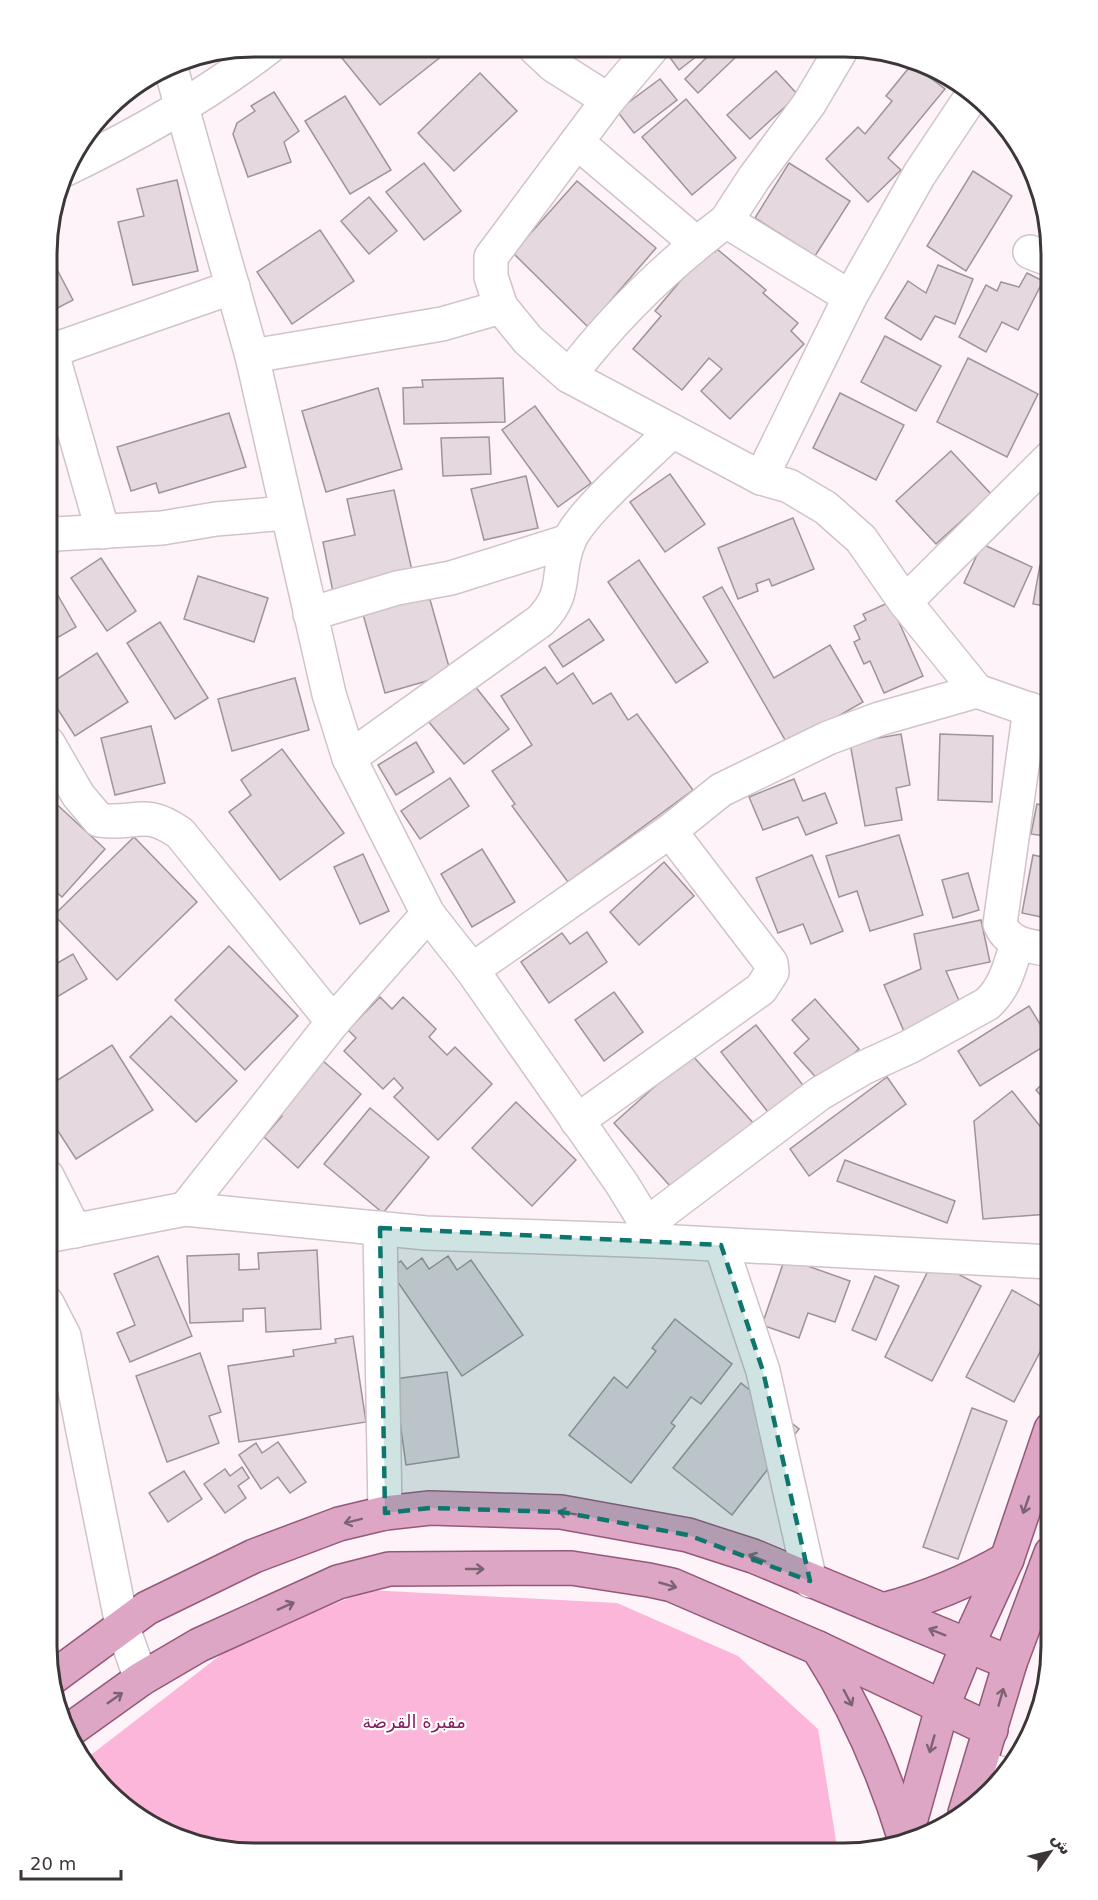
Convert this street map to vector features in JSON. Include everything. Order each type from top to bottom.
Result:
[{"type":"main road","points":[[907,1833],[942,1708],[1007,1559],[1041,1459]]},
{"type":"main road","points":[[59,1673],[147,1608],[254,1556],[339,1524],[385,1513],[430,1508],[561,1512],[688,1535],[753,1556],[1010,1663]]},
{"type":"main road","points":[[883,1610],[926,1598],[968,1581],[1007,1559]]},
{"type":"main road","points":[[75,1727],[141,1679],[199,1646],[339,1582],[389,1569],[571,1568],[649,1580],[672,1586],[818,1648],[992,1730]]},
{"type":"main road","points":[[993,1771],[992,1730],[1010,1663],[1041,1580]]},
{"type":"main road","points":[[818,1648],[861,1721],[886,1779],[902,1834]]},
{"type":"street","points":[[79,162],[117,144],[182,106],[254,57]]},
{"type":"street","points":[[545,57],[608,100]]},
{"type":"street","points":[[644,57],[608,100],[491,257],[491,277],[501,307],[528,340],[569,376],[760,478],[789,486],[826,508],[861,539],[905,602],[977,691],[1041,713],[1000,924],[1004,933],[1017,943],[1041,948]]},
{"type":"street","points":[[569,376],[600,336],[642,292],[696,243],[726,221],[754,178],[809,104],[837,57]]},
{"type":"street","points":[[173,75],[252,356],[329,694],[349,758],[428,914],[472,970],[652,1232]]},
{"type":"street","points":[[760,478],[850,297],[920,175],[968,101]]},
{"type":"street","points":[[578,143],[696,243]]},
{"type":"street","points":[[726,221],[850,297]]},
{"type":"street","points":[[57,352],[59,348],[233,287]]},
{"type":"street","points":[[252,356],[442,324],[501,307]]},
{"type":"street","points":[[57,371],[103,532]]},
{"type":"street","points":[[349,758],[540,621],[552,610],[559,596],[569,541],[600,502],[672,431]]},
{"type":"street","points":[[905,602],[1041,468]]},
{"type":"street","points":[[57,534],[162,528],[216,519],[286,513]]},
{"type":"street","points":[[310,614],[397,588],[452,578],[569,541]]},
{"type":"street","points":[[472,970],[670,831],[721,790],[828,738],[879,719],[977,691]]},
{"type":"street","points":[[57,759],[78,795],[99,820],[115,823],[154,818],[180,833],[333,1022]]},
{"type":"street","points":[[577,1121],[761,989],[772,972],[771,963],[755,939],[670,831]]},
{"type":"street","points":[[185,1209],[333,1022],[428,914]]},
{"type":"street","points":[[652,1232],[819,1094],[863,1068],[909,1047],[987,1004],[995,997],[1006,978],[1017,943]]},
{"type":"street","points":[[57,1217],[61,1233],[185,1209],[426,1233],[652,1232],[721,1245],[1041,1261]]},
{"type":"street","points":[[380,1228],[385,1513]]},
{"type":"street","points":[[721,1245],[763,1371],[810,1581]]},
{"type":"street","points":[[57,1348],[95,1481],[122,1625],[141,1679]]},
{"type":"highlighted area","points":[[380,1228],[721,1245],[763,1371],[810,1581],[688,1535],[561,1512],[430,1508],[385,1513]]},
{"type":"green space","name":"مقبرة القرضة","points":[[368,1590],[617,1603],[738,1656],[818,1729],[836,1843],[254,1843],[228,1841],[178,1828],[155,1817],[134,1802],[115,1785],[90,1756],[231,1647]]},
{"type":"building","points":[[341,57],[441,57],[380,105]]},
{"type":"building","points":[[669,57],[696,57],[679,70]]},
{"type":"building","points":[[707,57],[736,57],[698,93],[685,79]]},
{"type":"building","points":[[909,68],[927,75],[945,89],[888,158],[901,170],[868,202],[826,159],[858,127],[865,134],[892,101],[886,96]]},
{"type":"building","points":[[776,71],[798,95],[750,139],[727,115]]},
{"type":"building","points":[[480,73],[517,111],[454,171],[418,133]]},
{"type":"building","points":[[660,79],[677,100],[634,133],[617,111]]},
{"type":"building","points":[[274,92],[299,131],[284,142],[291,162],[248,177],[233,134],[237,123],[255,111],[251,106]]},
{"type":"building","points":[[345,96],[391,170],[350,194],[305,121]]},
{"type":"building","points":[[686,99],[736,158],[692,195],[642,137]]},
{"type":"building","points":[[424,163],[461,211],[424,240],[386,192]]},
{"type":"building","points":[[789,163],[850,201],[815,256],[755,218]]},
{"type":"building","points":[[973,171],[1012,196],[966,271],[927,246]]},
{"type":"building","points":[[177,180],[198,271],[133,285],[118,222],[144,216],[137,189]]},
{"type":"building","points":[[577,181],[656,248],[588,327],[513,253]]},
{"type":"building","points":[[369,197],[397,231],[369,254],[341,221]]},
{"type":"building","points":[[320,230],[354,281],[292,324],[257,272]]},
{"type":"building","points":[[709,247],[715,252],[717,249],[766,290],[763,293],[798,323],[791,331],[804,344],[730,419],[701,391],[722,369],[709,358],[682,390],[633,349],[661,316],[655,311]]},
{"type":"building","points":[[938,265],[973,279],[955,324],[935,316],[921,340],[885,318],[908,281],[926,293]]},
{"type":"building","points":[[57,270],[73,300],[57,308]]},
{"type":"building","points":[[1027,273],[1041,280],[1041,285],[1018,330],[1002,322],[986,352],[959,337],[986,285],[997,291],[1001,282],[1019,287]]},
{"type":"building","points":[[885,336],[941,366],[916,411],[861,382]]},
{"type":"building","points":[[968,358],[1038,394],[1007,457],[937,422]]},
{"type":"building","points":[[503,378],[505,422],[404,424],[403,388],[423,387],[422,380]]},
{"type":"building","points":[[378,388],[402,469],[326,492],[302,411]]},
{"type":"building","points":[[840,393],[904,425],[876,480],[813,448]]},
{"type":"building","points":[[535,406],[591,483],[558,507],[502,430]]},
{"type":"building","points":[[229,413],[246,467],[159,493],[156,483],[131,491],[117,447]]},
{"type":"building","points":[[489,437],[491,474],[443,476],[441,438]]},
{"type":"building","points":[[951,451],[991,494],[936,544],[896,501]]},
{"type":"building","points":[[670,474],[705,524],[665,552],[630,502]]},
{"type":"building","points":[[526,476],[538,528],[484,540],[471,489]]},
{"type":"building","points":[[394,490],[413,575],[333,592],[323,542],[355,535],[347,499]]},
{"type":"building","points":[[793,518],[814,569],[772,586],[769,579],[756,584],[758,591],[738,599],[718,548]]},
{"type":"building","points":[[982,544],[1032,567],[1014,607],[964,583]]},
{"type":"building","points":[[101,558],[136,611],[107,631],[71,578]]},
{"type":"building","points":[[639,560],[708,662],[676,683],[608,582]]},
{"type":"building","points":[[1040,565],[1041,605],[1033,604]]},
{"type":"building","points":[[198,576],[268,598],[254,642],[184,619]]},
{"type":"building","points":[[722,587],[774,678],[830,645],[863,702],[788,745],[703,597]]},
{"type":"building","points":[[427,589],[451,674],[385,693],[361,607]]},
{"type":"building","points":[[57,594],[76,627],[57,638]]},
{"type":"building","points":[[890,602],[923,676],[884,693],[870,661],[864,664],[854,642],[860,639],[854,626],[866,620],[863,614]]},
{"type":"building","points":[[589,619],[604,640],[563,667],[549,646]]},
{"type":"building","points":[[160,622],[208,698],[175,719],[127,643]]},
{"type":"building","points":[[97,653],[128,702],[75,736],[57,708],[57,679]]},
{"type":"building","points":[[545,667],[557,684],[573,673],[593,704],[611,693],[628,720],[637,714],[693,790],[568,882],[512,806],[515,804],[492,771],[532,745],[501,696]]},
{"type":"building","points":[[295,678],[309,730],[232,751],[218,699]]},
{"type":"building","points":[[474,685],[509,729],[464,764],[428,721]]},
{"type":"building","points":[[151,726],[165,783],[115,795],[101,738]]},
{"type":"building","points":[[901,734],[910,785],[896,788],[902,820],[865,826],[850,743]]},
{"type":"building","points":[[940,734],[993,736],[992,802],[938,800]]},
{"type":"building","points":[[416,742],[434,772],[396,795],[378,765]]},
{"type":"building","points":[[282,749],[344,833],[280,880],[229,812],[251,795],[241,780]]},
{"type":"building","points":[[450,778],[469,806],[420,839],[401,811]]},
{"type":"building","points":[[794,779],[803,801],[825,793],[837,823],[806,835],[798,817],[763,830],[749,797]]},
{"type":"building","points":[[1037,804],[1041,805],[1041,836],[1031,834]]},
{"type":"building","points":[[57,805],[105,849],[62,897],[57,893]]},
{"type":"building","points":[[899,835],[923,915],[870,931],[857,891],[839,897],[826,856]]},
{"type":"building","points":[[134,837],[197,902],[117,980],[57,918],[57,912]]},
{"type":"building","points":[[482,849],[515,902],[472,927],[441,874]]},
{"type":"building","points":[[363,854],[389,911],[360,924],[334,867]]},
{"type":"building","points":[[812,855],[843,931],[811,944],[803,924],[778,933],[756,878]]},
{"type":"building","points":[[1033,855],[1041,857],[1041,917],[1022,913]]},
{"type":"building","points":[[664,862],[694,896],[639,945],[610,912]]},
{"type":"building","points":[[968,873],[979,910],[953,918],[942,880]]},
{"type":"building","points":[[981,920],[990,962],[946,971],[964,1012],[906,1036],[884,985],[921,969],[914,934]]},
{"type":"building","points":[[587,932],[607,962],[549,1003],[521,962],[562,933],[570,944]]},
{"type":"building","points":[[229,946],[298,1016],[245,1070],[175,1000]]},
{"type":"building","points":[[73,954],[87,979],[57,997],[57,963]]},
{"type":"building","points":[[614,992],[643,1032],[604,1061],[575,1020]]},
{"type":"building","points":[[380,997],[392,1009],[403,997],[436,1029],[429,1037],[447,1055],[455,1047],[492,1084],[438,1140],[394,1097],[403,1088],[394,1078],[383,1089],[344,1051],[356,1038],[348,1030]]},
{"type":"building","points":[[815,999],[859,1049],[821,1083],[794,1053],[809,1039],[792,1020]]},
{"type":"building","points":[[1029,1006],[1041,1026],[1041,1048],[980,1086],[958,1051]]},
{"type":"building","points":[[171,1016],[237,1081],[196,1122],[130,1057]]},
{"type":"building","points":[[756,1025],[806,1089],[771,1116],[721,1052]]},
{"type":"building","points":[[112,1045],[153,1110],[76,1159],[57,1130],[57,1081]]},
{"type":"building","points":[[691,1054],[755,1125],[678,1195],[614,1123]]},
{"type":"building","points":[[322,1060],[361,1094],[298,1168],[264,1137],[282,1116],[277,1111]]},
{"type":"building","points":[[887,1077],[906,1104],[809,1176],[790,1149]]},
{"type":"building","points":[[1041,1085],[1041,1096],[1036,1090]]},
{"type":"building","points":[[1012,1091],[1041,1127],[1041,1215],[983,1219],[974,1121]]},
{"type":"building","points":[[516,1102],[576,1160],[532,1206],[472,1148]]},
{"type":"building","points":[[370,1108],[429,1157],[383,1213],[324,1164]]},
{"type":"building","points":[[845,1160],[955,1201],[947,1223],[837,1181]]},
{"type":"building","points":[[317,1250],[321,1329],[266,1332],[265,1308],[243,1309],[243,1321],[190,1323],[187,1256],[239,1254],[239,1270],[259,1269],[258,1253]]},
{"type":"building","points":[[158,1256],[192,1336],[130,1362],[117,1333],[135,1325],[114,1274]]},
{"type":"building","points":[[448,1256],[457,1270],[471,1260],[523,1335],[462,1376],[389,1269],[401,1261],[407,1269],[422,1258],[429,1269]]},
{"type":"building","points":[[785,1258],[850,1281],[835,1322],[808,1313],[799,1338],[762,1325]]},
{"type":"building","points":[[933,1261],[981,1286],[932,1381],[885,1357]]},
{"type":"building","points":[[875,1276],[899,1286],[876,1340],[852,1330]]},
{"type":"building","points":[[1012,1290],[1041,1306],[1041,1350],[1014,1402],[966,1377]]},
{"type":"building","points":[[675,1319],[732,1364],[701,1404],[691,1397],[671,1423],[675,1426],[631,1483],[569,1435],[614,1377],[627,1388],[656,1351],[652,1348]]},
{"type":"building","points":[[353,1336],[366,1422],[239,1442],[228,1366],[294,1356],[293,1350],[336,1343],[335,1339]]},
{"type":"building","points":[[200,1353],[221,1412],[209,1416],[219,1443],[167,1462],[136,1376]]},
{"type":"building","points":[[447,1372],[459,1457],[406,1465],[394,1379]]},
{"type":"building","points":[[741,1383],[799,1429],[732,1515],[673,1468]]},
{"type":"building","points":[[972,1408],[1007,1421],[958,1559],[923,1547]]},
{"type":"building","points":[[278,1442],[306,1482],[290,1493],[278,1477],[261,1489],[239,1455],[256,1443],[262,1453]]},
{"type":"building","points":[[242,1467],[249,1478],[238,1486],[246,1498],[225,1513],[204,1484],[225,1469],[230,1476]]},
{"type":"building","points":[[184,1471],[202,1499],[168,1522],[149,1493]]}]
